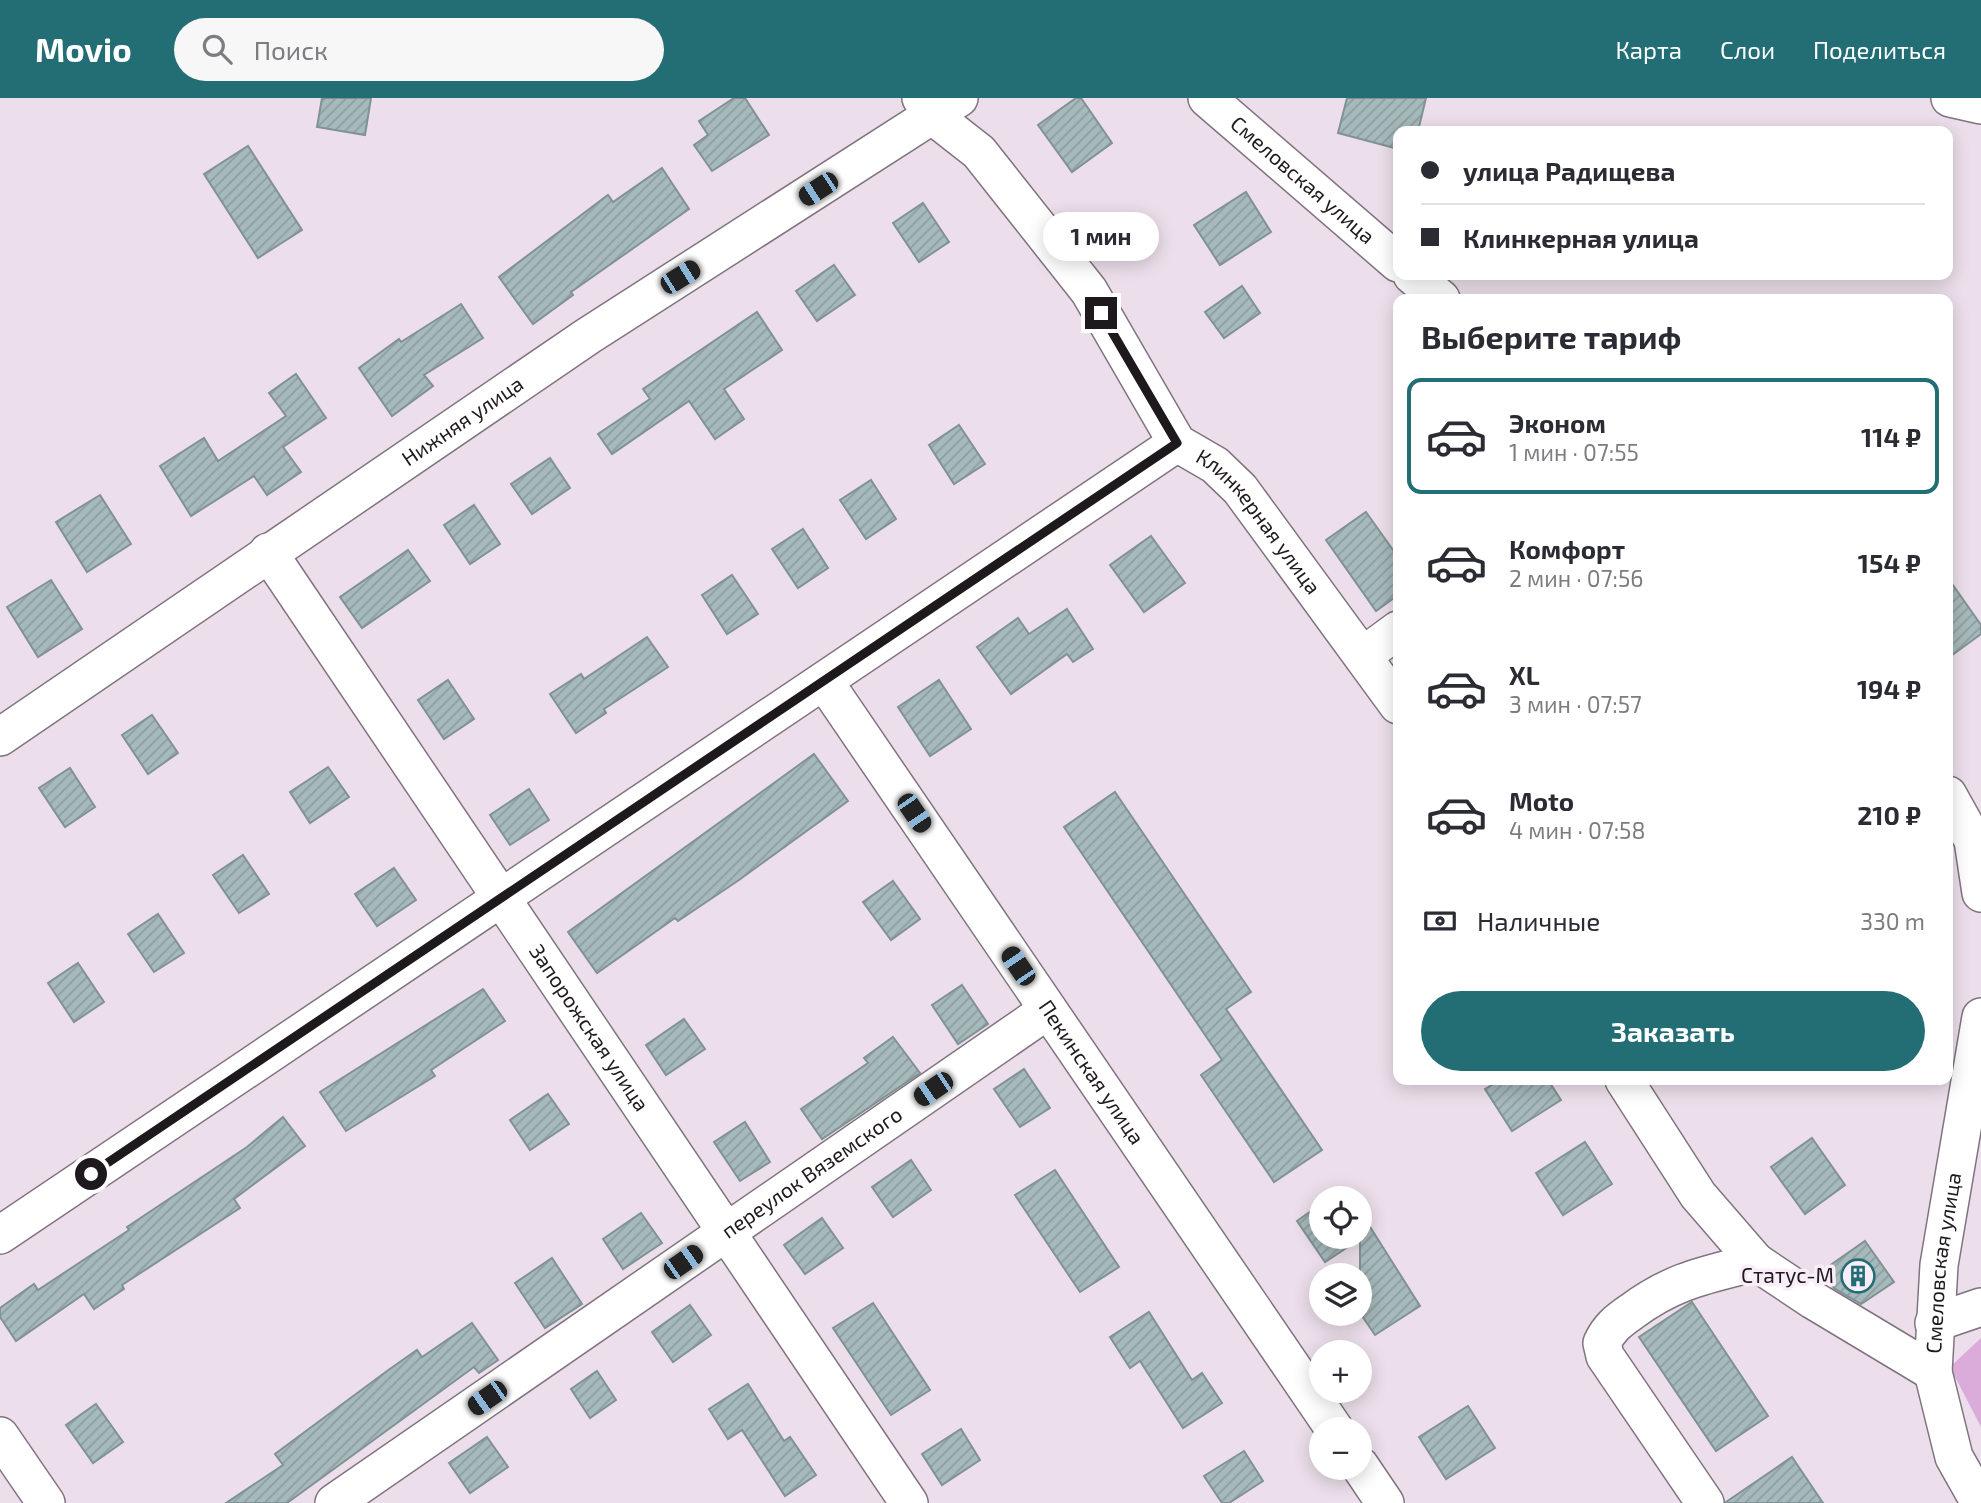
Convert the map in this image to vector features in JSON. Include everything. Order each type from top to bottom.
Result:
[{"type":"street","name":"Смеловская улица","points":[[1207,98],[1393,259]]},
{"type":"street","points":[[1950,98],[1981,105]]},
{"type":"street","name":"Клинкерная улица","points":[[938,104],[1089,291],[1177,443],[1215,465],[1240,489],[1393,698]]},
{"type":"street","name":"Нижняя улица","points":[[0,737],[588,336],[938,104]]},
{"type":"street","points":[[1418,280],[1435,294]]},
{"type":"street","points":[[0,1235],[1177,443]]},
{"type":"street","name":"Запорожская улица","points":[[268,552],[909,1503]]},
{"type":"street","points":[[1364,655],[1393,634]]},
{"type":"street","name":"Пекинская улица","points":[[824,681],[1326,1417]]},
{"type":"street","points":[[1953,804],[1973,840],[1981,893]]},
{"type":"street","name":"переулок Вяземского","points":[[334,1503],[1048,1010]]},
{"type":"street","name":"Смеловская улица","points":[[1980,1503],[1954,1457],[1933,1372],[1934,1323],[1940,1265],[1981,1017]]},
{"type":"street","points":[[1627,1085],[1698,1195],[1756,1262],[1813,1300],[1933,1372]]},
{"type":"street","points":[[1704,1503],[1605,1356],[1602,1343],[1608,1329],[1658,1292],[1681,1281],[1756,1262]]},
{"type":"street","points":[[1934,1323],[1981,1307]]},
{"type":"street","points":[[0,1436],[46,1503]]},
{"type":"street","points":[[1369,1480],[1385,1503]]},
{"type":"shaded area","points":[[1981,1338],[1981,1427],[1950,1367]]},
{"type":"building","points":[[322,98],[371,98],[365,135],[317,127]]},
{"type":"building","points":[[734,98],[745,98],[769,135],[712,171],[694,145],[708,135],[699,121]]},
{"type":"building","points":[[1076,98],[1081,98],[1112,143],[1072,172],[1038,125]]},
{"type":"building","points":[[1347,98],[1426,98],[1419,126],[1393,126],[1393,148],[1338,133]]},
{"type":"building","points":[[248,146],[302,230],[258,258],[204,174]]},
{"type":"building","points":[[662,168],[689,209],[571,292],[573,295],[533,324],[499,277],[608,195],[613,202]]},
{"type":"building","points":[[1246,192],[1271,232],[1220,265],[1194,225]]},
{"type":"building","points":[[923,203],[949,242],[919,262],[893,223]]},
{"type":"building","points":[[834,265],[855,295],[817,321],[796,291]]},
{"type":"building","points":[[1242,286],[1260,313],[1224,338],[1205,312]]},
{"type":"building","points":[[461,304],[483,338],[424,375],[433,386],[392,416],[359,368],[399,339],[401,342]]},
{"type":"building","points":[[757,312],[782,350],[724,389],[744,419],[715,439],[689,401],[612,454],[598,434],[650,399],[643,389]]},
{"type":"building","points":[[296,374],[326,418],[283,447],[301,472],[267,495],[254,476],[191,516],[160,466],[204,438],[218,461],[286,416],[269,393]]},
{"type":"building","points":[[959,425],[985,464],[954,484],[929,445]]},
{"type":"building","points":[[550,458],[570,488],[532,514],[511,484]]},
{"type":"building","points":[[871,480],[896,519],[866,539],[840,500]]},
{"type":"building","points":[[100,495],[131,544],[87,572],[56,522]]},
{"type":"building","points":[[474,505],[500,544],[470,564],[444,525]]},
{"type":"building","points":[[1366,512],[1393,550],[1393,599],[1376,611],[1326,540]]},
{"type":"building","points":[[803,529],[828,568],[798,588],[772,549]]},
{"type":"building","points":[[1151,536],[1185,583],[1144,612],[1110,565]]},
{"type":"building","points":[[408,550],[430,581],[362,628],[340,597]]},
{"type":"building","points":[[732,575],[758,614],[727,634],[702,595]]},
{"type":"building","points":[[51,580],[82,629],[38,657],[7,607]]},
{"type":"building","points":[[1953,585],[1981,625],[1981,634],[1953,654]]},
{"type":"building","points":[[1067,609],[1093,649],[1073,662],[1067,654],[1011,694],[977,647],[1018,618],[1029,634]]},
{"type":"building","points":[[647,637],[668,667],[604,709],[606,713],[576,733],[550,694],[581,674],[584,679]]},
{"type":"building","points":[[448,680],[474,719],[444,739],[418,700]]},
{"type":"building","points":[[939,680],[971,729],[930,756],[898,707]]},
{"type":"building","points":[[152,715],[178,753],[148,774],[122,735]]},
{"type":"building","points":[[814,754],[848,801],[739,880],[678,921],[675,918],[597,973],[568,932]]},
{"type":"building","points":[[328,767],[349,797],[310,823],[290,792]]},
{"type":"building","points":[[70,768],[95,807],[65,827],[39,788]]},
{"type":"building","points":[[529,789],[549,820],[510,845],[490,815]]},
{"type":"building","points":[[1115,792],[1251,992],[1226,1009],[1322,1150],[1274,1182],[1201,1075],[1222,1060],[1064,827]]},
{"type":"building","points":[[243,855],[269,894],[239,913],[213,875]]},
{"type":"building","points":[[394,868],[416,900],[377,926],[355,894]]},
{"type":"building","points":[[893,881],[920,919],[891,940],[863,902]]},
{"type":"building","points":[[158,914],[184,953],[154,972],[128,934]]},
{"type":"building","points":[[78,963],[104,1002],[74,1022],[48,983]]},
{"type":"building","points":[[962,985],[988,1024],[958,1044],[932,1005]]},
{"type":"building","points":[[483,989],[505,1021],[431,1070],[435,1076],[346,1131],[320,1092]]},
{"type":"building","points":[[684,1019],[705,1049],[666,1075],[646,1045]]},
{"type":"building","points":[[893,1037],[920,1073],[822,1139],[801,1109],[868,1063],[864,1058]]},
{"type":"building","points":[[1024,1069],[1050,1108],[1020,1127],[994,1089]]},
{"type":"building","points":[[1492,1085],[1551,1085],[1561,1100],[1512,1131],[1485,1089]]},
{"type":"building","points":[[548,1094],[569,1124],[530,1150],[510,1120]]},
{"type":"building","points":[[283,1117],[305,1146],[234,1199],[240,1208],[122,1285],[124,1289],[94,1309],[84,1294],[16,1341],[0,1317],[0,1308],[34,1284],[38,1290],[129,1230],[127,1227],[247,1147]]},
{"type":"building","points":[[745,1122],[770,1162],[740,1181],[714,1142]]},
{"type":"building","points":[[1812,1138],[1845,1185],[1805,1214],[1771,1167]]},
{"type":"building","points":[[1585,1142],[1612,1184],[1563,1215],[1536,1173]]},
{"type":"building","points":[[911,1160],[931,1190],[893,1217],[872,1187]]},
{"type":"building","points":[[1055,1170],[1119,1267],[1080,1292],[1015,1195]]},
{"type":"building","points":[[1309,1212],[1309,1239],[1297,1221]]},
{"type":"building","points":[[641,1213],[662,1243],[623,1269],[603,1239]]},
{"type":"building","points":[[822,1218],[843,1248],[805,1274],[784,1245]]},
{"type":"building","points":[[1372,1230],[1420,1306],[1375,1335],[1369,1326],[1372,1326],[1372,1263],[1360,1263],[1360,1249],[1372,1249]]},
{"type":"building","name":"Статус-М","points":[[1865,1241],[1894,1282],[1861,1304],[1834,1288],[1822,1271]]},
{"type":"building","points":[[1316,1249],[1345,1249],[1325,1262]]},
{"type":"building","points":[[552,1258],[582,1304],[545,1328],[515,1283]]},
{"type":"building","points":[[1692,1302],[1768,1416],[1716,1451],[1639,1337]]},
{"type":"building","points":[[873,1303],[930,1390],[891,1415],[833,1328]]},
{"type":"building","points":[[690,1305],[711,1335],[673,1362],[652,1332]]},
{"type":"building","points":[[1149,1312],[1192,1380],[1202,1373],[1222,1403],[1183,1428],[1140,1361],[1130,1368],[1110,1337]]},
{"type":"building","points":[[472,1323],[498,1360],[479,1373],[474,1367],[287,1503],[226,1503],[283,1465],[275,1454],[387,1371],[417,1350],[422,1357]]},
{"type":"building","points":[[597,1371],[616,1400],[590,1418],[571,1389]]},
{"type":"building","points":[[748,1384],[784,1441],[790,1437],[816,1475],[785,1496],[742,1430],[728,1439],[709,1409]]},
{"type":"building","points":[[96,1404],[123,1442],[93,1463],[66,1425]]},
{"type":"building","points":[[1468,1406],[1495,1448],[1446,1479],[1419,1437]]},
{"type":"building","points":[[961,1429],[980,1460],[942,1485],[922,1454]]},
{"type":"building","points":[[487,1437],[508,1467],[470,1493],[449,1463]]},
{"type":"building","points":[[1244,1451],[1263,1481],[1229,1503],[1222,1503],[1204,1476]]},
{"type":"building","points":[[1792,1457],[1823,1503],[1726,1503],[1726,1502]]},
{"type":"place","name":"Статус-М","points":[[1858,1276]]},
{"type":"route","points":[[91,1174],[1177,443],[1101,313]]}]
